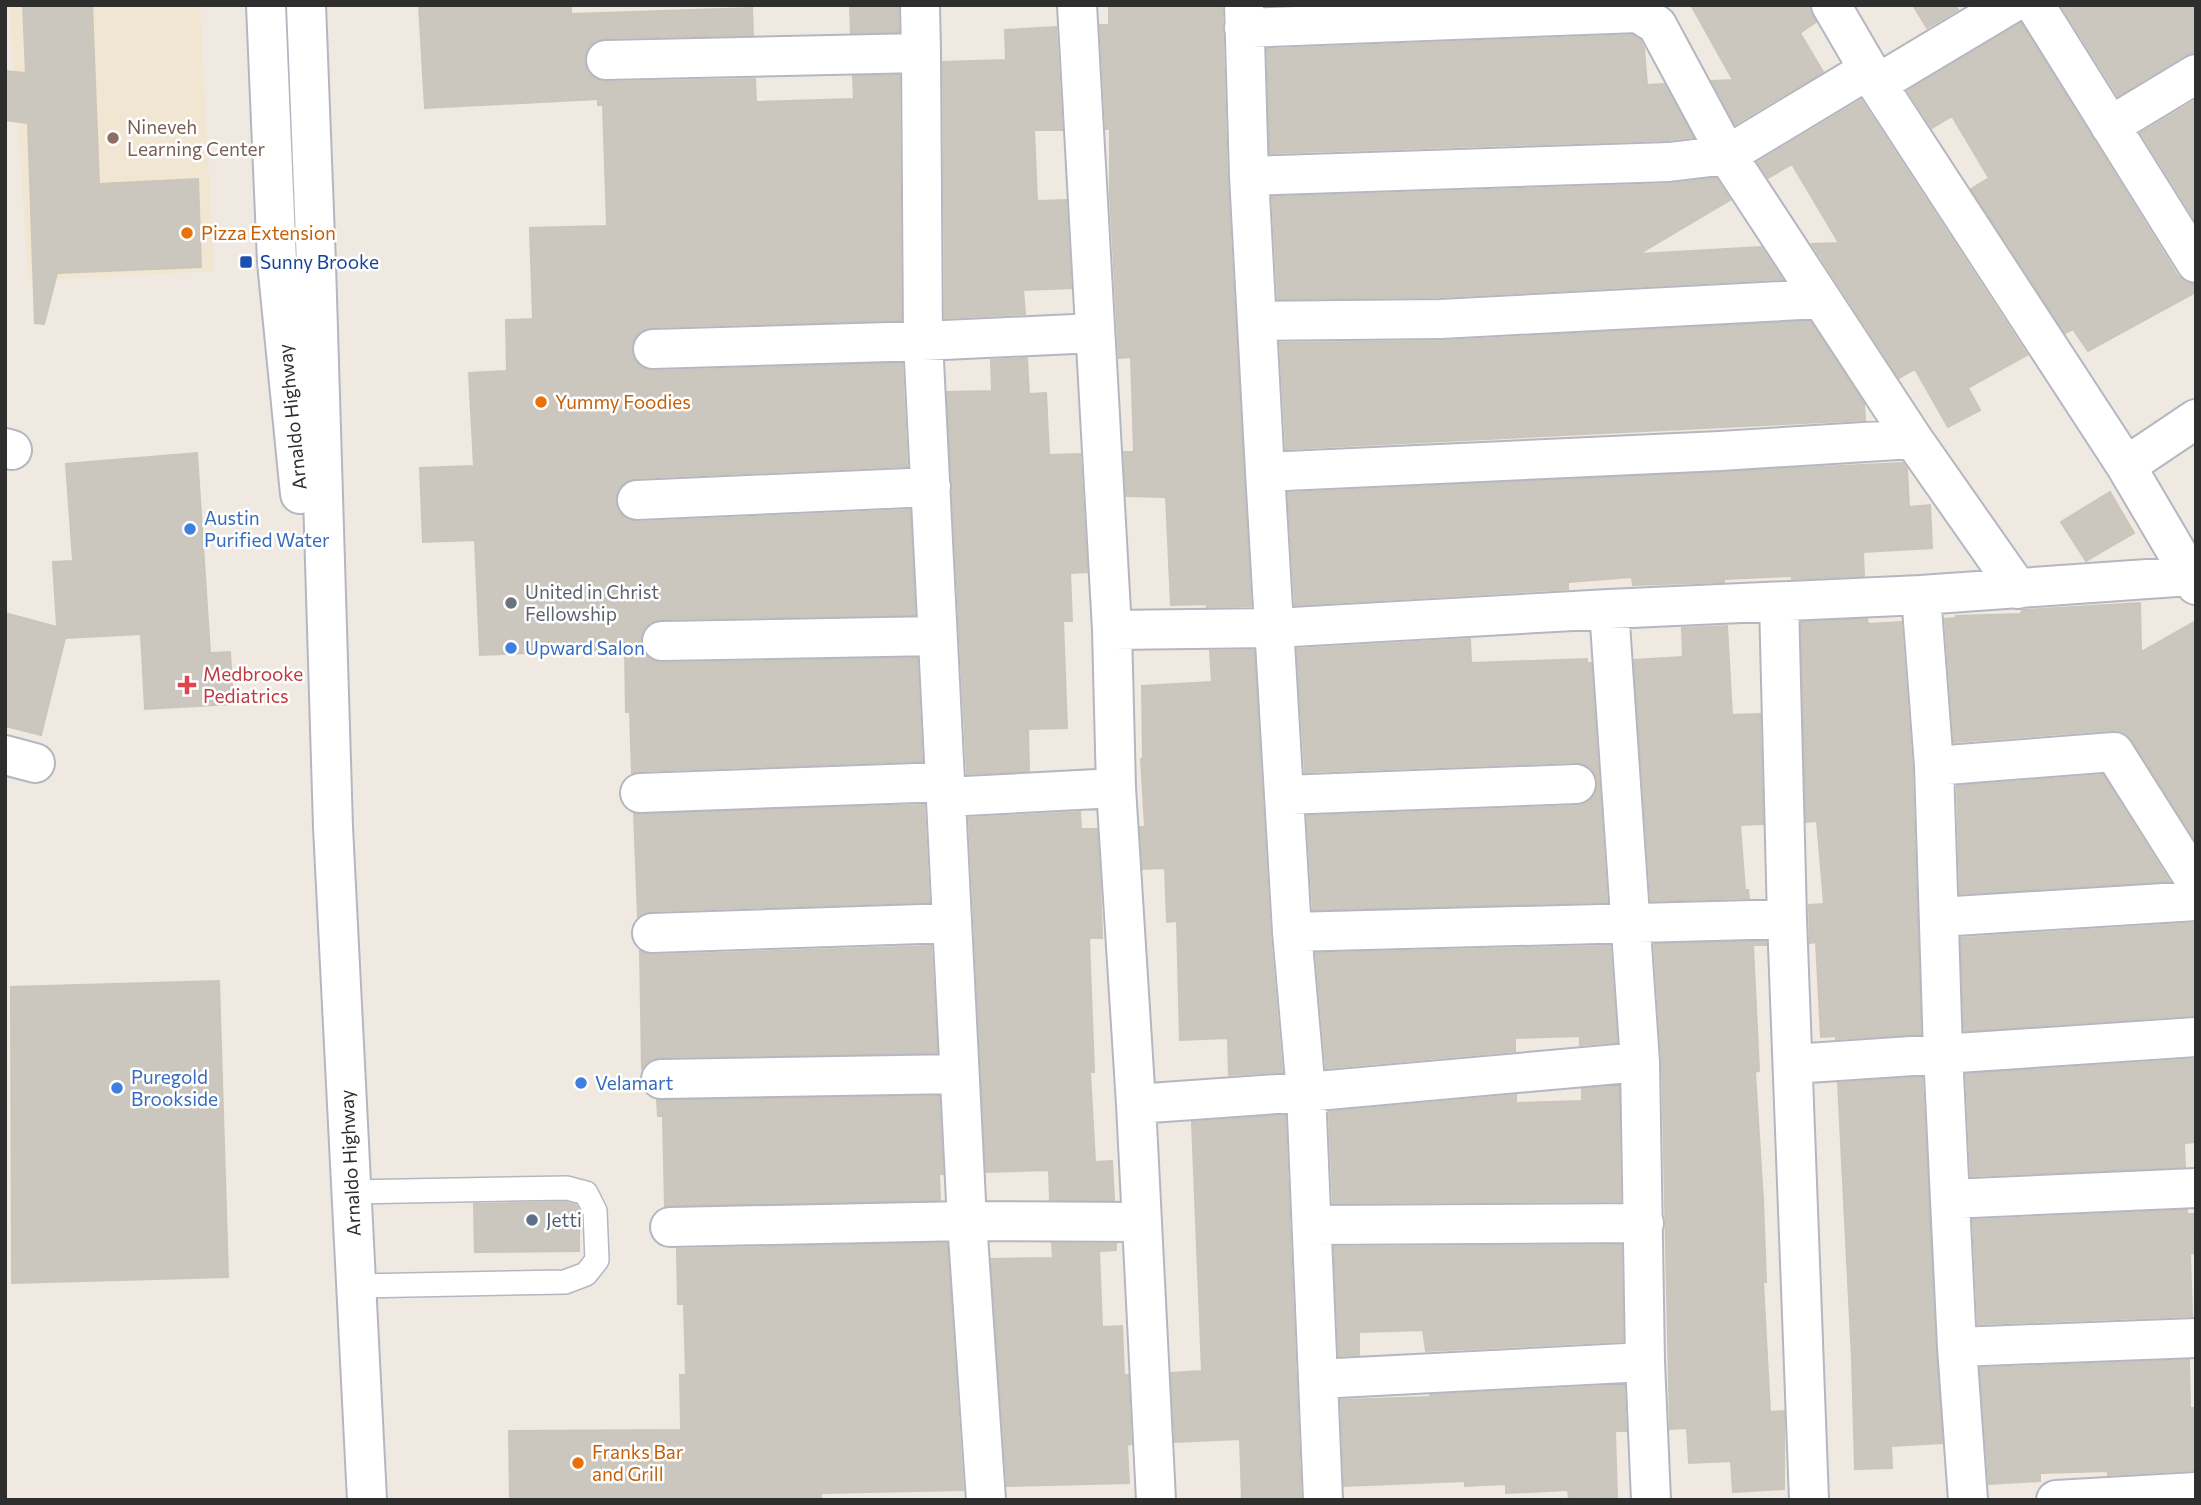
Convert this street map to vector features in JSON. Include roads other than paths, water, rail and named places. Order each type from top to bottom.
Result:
[{"type":"street","name":"Arnaldo Highway","points":[[266,5],[277,262],[333,827]]},
{"type":"street","name":"Arnaldo Highway","points":[[306,5],[333,827],[367,1500]]},
{"type":"street","points":[[920,5],[923,341],[967,1221],[986,1500]]},
{"type":"street","points":[[1077,5],[1112,630],[1116,788],[1136,1104],[1154,1500]]},
{"type":"street","points":[[1112,630],[1275,628],[1609,609],[1779,603],[2194,578],[2126,466],[1873,77],[1831,5]]},
{"type":"street","points":[[1249,176],[1669,162],[1727,155],[2009,5]]},
{"type":"street","points":[[2035,5],[2194,256]]},
{"type":"street","points":[[1322,1500],[1306,1093],[1292,932],[1265,472],[1249,176],[1244,17],[1638,13],[1657,25],[1727,155],[1913,439],[2018,589]]},
{"type":"street","points":[[606,60],[921,53]]},
{"type":"street","points":[[2110,126],[2196,74]]},
{"type":"street","points":[[1258,321],[1441,319],[1820,299]]},
{"type":"street","points":[[653,349],[923,341],[1095,332]]},
{"type":"street","points":[[2126,466],[2196,419]]},
{"type":"street","points":[[1265,472],[1720,451],[1913,439]]},
{"type":"street","points":[[636,500],[931,486]]},
{"type":"street","points":[[1921,595],[1934,766],[1943,1053],[1957,1347],[1968,1500]]},
{"type":"street","points":[[1779,603],[1787,919],[1810,1500]]},
{"type":"street","points":[[1609,609],[1640,1062],[1645,1362],[1651,1500]]},
{"type":"street","points":[[662,641],[937,636]]},
{"type":"street","points":[[1934,766],[2114,751],[2196,883]]},
{"type":"street","points":[[1284,795],[1576,784]]},
{"type":"street","points":[[640,793],[1116,788]]},
{"type":"street","points":[[1939,918],[2196,901]]},
{"type":"street","points":[[1292,932],[1787,919]]},
{"type":"street","points":[[652,933],[952,923]]},
{"type":"street","points":[[1793,1064],[2196,1037]]},
{"type":"street","points":[[1136,1104],[1306,1093],[1640,1062]]},
{"type":"street","points":[[660,1079],[959,1073]]},
{"type":"street","points":[[1950,1199],[2196,1188]]},
{"type":"street","points":[[670,1227],[967,1221],[1141,1222]]},
{"type":"street","points":[[1312,1225],[1644,1223]]},
{"type":"street","points":[[1957,1347],[2196,1338]]},
{"type":"street","points":[[1318,1379],[1645,1362]]},
{"type":"street","points":[[2056,1500],[2196,1492]]},
{"type":"lane","points":[[351,1192],[567,1188],[586,1193],[595,1211],[597,1260],[586,1274],[565,1282],[358,1286]]},
{"type":"place","name":"Nineveh Learning Center","points":[[113,138]]},
{"type":"place","name":"Pizza Extension","points":[[187,233]]},
{"type":"place","name":"Sunny Brooke","points":[[246,262]]},
{"type":"place","name":"Yummy Foodies","points":[[541,402]]},
{"type":"place","name":"Austin Purified Water","points":[[190,529]]},
{"type":"place","name":"United in Christ Fellowship","points":[[511,603]]},
{"type":"place","name":"Upward Salon","points":[[511,648]]},
{"type":"place","name":"Medbrooke Pediatrics","points":[[187,685]]},
{"type":"place","name":"Velamart","points":[[581,1083]]},
{"type":"place","name":"Puregold Brookside","points":[[117,1088]]},
{"type":"place","name":"Jetti","points":[[532,1220]]},
{"type":"place","name":"Franks Bar and Grill","points":[[578,1463]]}]
